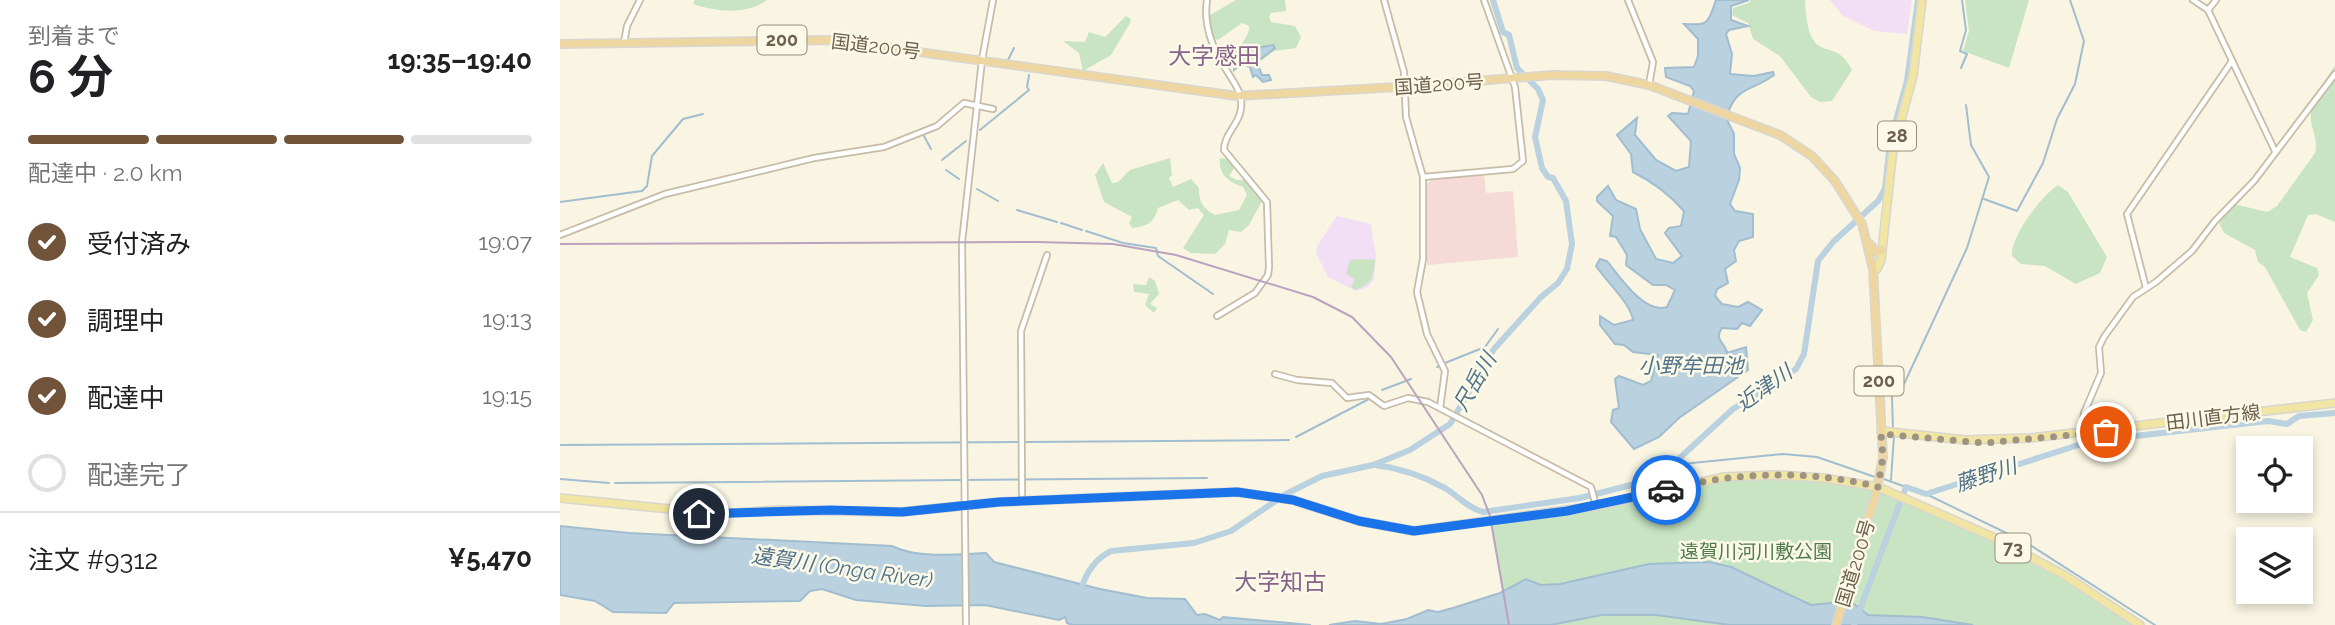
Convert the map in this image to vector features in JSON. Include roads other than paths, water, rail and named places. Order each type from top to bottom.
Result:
[{"type":"highway","name":"国道200号","points":[[560,44],[832,40],[1241,96],[1533,76],[1606,76],[1649,85],[1686,97],[1780,135],[1812,156],[1835,181],[1862,224],[1873,269],[1883,457],[1877,490],[1836,625]]},
{"type":"highway","points":[[1868,241],[1873,250],[1882,250]]},
{"type":"main road","name":"28","points":[[1873,269],[1879,267],[1894,149],[1914,68],[1922,0]]},
{"type":"main road","name":"田川直方線","points":[[1881,432],[1985,440],[2082,433],[2335,405]]},
{"type":"main road","name":"73","points":[[560,498],[699,514],[831,510],[902,512],[964,505],[1237,492],[1261,493],[1293,500],[1359,521],[1414,531],[1596,506],[1700,481],[1742,476],[1823,478],[1877,490],[2036,559],[2140,625]]},
{"type":"street","points":[[624,43],[627,26],[640,0]]},
{"type":"street","points":[[965,625],[962,244],[982,60],[993,0]]},
{"type":"street","points":[[1207,0],[1205,13],[1213,48],[1241,96],[1240,118],[1228,135],[1224,150],[1263,193],[1267,202],[1268,275],[1255,293],[1217,316]]},
{"type":"street","points":[[1384,0],[1404,72],[1406,117],[1423,177],[1423,259],[1417,292],[1427,334],[1446,370],[1440,408]]},
{"type":"street","points":[[1423,177],[1520,166],[1524,158],[1516,77],[1484,0]]},
{"type":"street","points":[[1628,0],[1653,62],[1649,85]]},
{"type":"street","points":[[2193,0],[2208,10],[2275,152]]},
{"type":"street","points":[[2208,10],[2216,0]]},
{"type":"street","points":[[2146,288],[2127,214],[2232,61]]},
{"type":"street","points":[[2082,433],[2084,413],[2101,373],[2101,343],[2133,297],[2192,251],[2215,221],[2254,181],[2335,74]]},
{"type":"street","points":[[560,235],[665,194],[814,158],[884,147],[937,126],[964,103],[993,109]]},
{"type":"street","points":[[1022,494],[1021,331],[1047,255]]},
{"type":"street","points":[[1275,374],[1297,380],[1332,383],[1349,399],[1370,395],[1384,406],[1413,397],[1440,408],[1585,484],[1594,492],[1596,506]]},
{"type":"water","name":"小野牟田池","points":[[1716,0],[1749,0],[1731,6],[1731,20],[1748,26],[1729,30],[1726,34],[1732,54],[1730,74],[1754,76],[1773,72],[1774,75],[1740,94],[1726,118],[1734,134],[1734,154],[1740,168],[1739,180],[1730,204],[1735,211],[1753,214],[1753,237],[1739,241],[1734,250],[1736,261],[1725,269],[1728,283],[1717,289],[1715,296],[1722,304],[1738,307],[1748,302],[1762,310],[1750,326],[1742,323],[1737,329],[1722,328],[1719,336],[1727,353],[1746,347],[1748,370],[1679,418],[1659,437],[1634,449],[1611,422],[1613,410],[1619,408],[1615,379],[1619,376],[1643,385],[1651,381],[1658,355],[1633,352],[1624,345],[1615,344],[1600,325],[1600,316],[1614,325],[1633,320],[1623,300],[1596,266],[1600,259],[1607,261],[1633,293],[1659,308],[1667,307],[1675,290],[1666,285],[1653,285],[1626,265],[1627,255],[1616,237],[1610,236],[1613,216],[1597,201],[1597,197],[1608,186],[1616,200],[1636,209],[1640,229],[1656,259],[1673,263],[1682,256],[1665,233],[1669,228],[1681,226],[1684,211],[1660,189],[1633,172],[1631,154],[1617,135],[1637,118],[1635,135],[1656,160],[1676,171],[1689,167],[1691,141],[1668,116],[1672,113],[1688,114],[1694,91],[1690,86],[1666,77],[1665,68],[1694,67],[1698,56],[1698,39],[1684,24],[1706,22]]},
{"type":"water","points":[[1273,45],[1275,48],[1257,62],[1262,75],[1269,75],[1271,80],[1263,82],[1256,75],[1253,77],[1250,67],[1241,64],[1234,70],[1235,52],[1247,55]]},
{"type":"water","name":"遠賀川 (Onga River)","points":[[560,526],[629,533],[892,546],[926,554],[986,553],[994,562],[1100,589],[1147,598],[1185,599],[1197,615],[1205,614],[1220,620],[1223,617],[1311,625],[1072,625],[1067,623],[1065,617],[1059,620],[985,605],[926,606],[856,600],[822,589],[810,591],[800,601],[674,603],[666,613],[613,612],[595,601],[560,595]]},
{"type":"water","points":[[1709,562],[1731,567],[1811,605],[1850,601],[1868,615],[1922,617],[1973,625],[1730,625],[1656,615],[1602,615],[1550,625],[1329,625],[1355,621],[1381,624],[1407,619],[1428,610],[1438,612],[1500,593],[1526,579],[1541,585],[1560,584],[1649,564]]},
{"type":"waterway","name":"尺岳川","points":[[1081,590],[1092,567],[1111,551],[1194,543],[1231,531],[1286,494],[1322,476],[1373,465],[1410,450],[1450,424],[1494,349],[1541,297],[1558,283],[1567,269],[1572,244],[1566,201],[1553,178],[1548,177],[1542,168],[1535,137],[1543,100],[1538,89],[1517,68],[1509,35],[1503,32],[1493,0]]},
{"type":"waterway","name":"近津川","points":[[1375,465],[1402,470],[1428,480],[1483,512],[1580,498],[1643,482],[1672,465],[1733,409],[1796,369],[1804,354],[1818,261],[1833,242],[1878,201],[1885,189],[1890,142],[1907,81],[1918,0]]},
{"type":"waterway","points":[[1961,68],[1967,54],[1960,51],[1966,30],[1962,0]]},
{"type":"waterway","points":[[1984,199],[2017,211],[2043,163],[2057,119],[2075,84],[2084,41],[2070,0]]},
{"type":"waterway","points":[[1008,60],[1014,48]]},
{"type":"waterway","points":[[980,130],[1029,90],[1029,75]]},
{"type":"waterway","points":[[1893,431],[1892,396],[1905,382],[1967,248],[1989,177],[1971,145],[1966,105]]},
{"type":"waterway","points":[[560,202],[642,191],[647,186],[652,156],[683,119],[703,114]]},
{"type":"waterway","points":[[924,136],[931,149]]},
{"type":"waterway","points":[[942,160],[966,141]]},
{"type":"waterway","points":[[946,170],[959,179]]},
{"type":"waterway","points":[[977,189],[998,201]]},
{"type":"waterway","points":[[1017,210],[1057,222]]},
{"type":"waterway","points":[[1061,223],[1082,230]]},
{"type":"waterway","points":[[1086,231],[1123,243],[1156,248],[1158,256],[1213,294]]},
{"type":"waterway","points":[[1445,363],[1485,347],[1498,329]]},
{"type":"waterway","points":[[1382,390],[1411,379]]},
{"type":"waterway","points":[[1296,437],[1369,399]]},
{"type":"waterway","name":"藤野川","points":[[1854,625],[1906,487],[1926,494],[2091,441],[2268,421],[2287,424],[2299,416],[2335,413]]},
{"type":"waterway","points":[[1891,480],[1894,436]]},
{"type":"waterway","points":[[1024,442],[1289,440]]},
{"type":"waterway","points":[[560,445],[1018,442]]},
{"type":"waterway","points":[[1672,465],[1783,454],[1817,457],[1875,477]]},
{"type":"waterway","points":[[615,483],[1207,478]]},
{"type":"waterway","points":[[1881,478],[1906,487]]},
{"type":"waterway","points":[[560,479],[609,483]]},
{"type":"waterway","points":[[1926,494],[2027,543],[2155,625]]},
{"type":"tram line","points":[[560,244],[1113,244],[1176,255],[1313,297],[1352,317],[1391,357],[1482,495],[1490,516],[1509,625]]},
{"type":"district","name":"大字感田","points":[[1214,56]]},
{"type":"district","name":"大字知古","points":[[1280,582]]},
{"type":"park label","name":"遠賀川河川敷公園","points":[[1756,551]]}]
